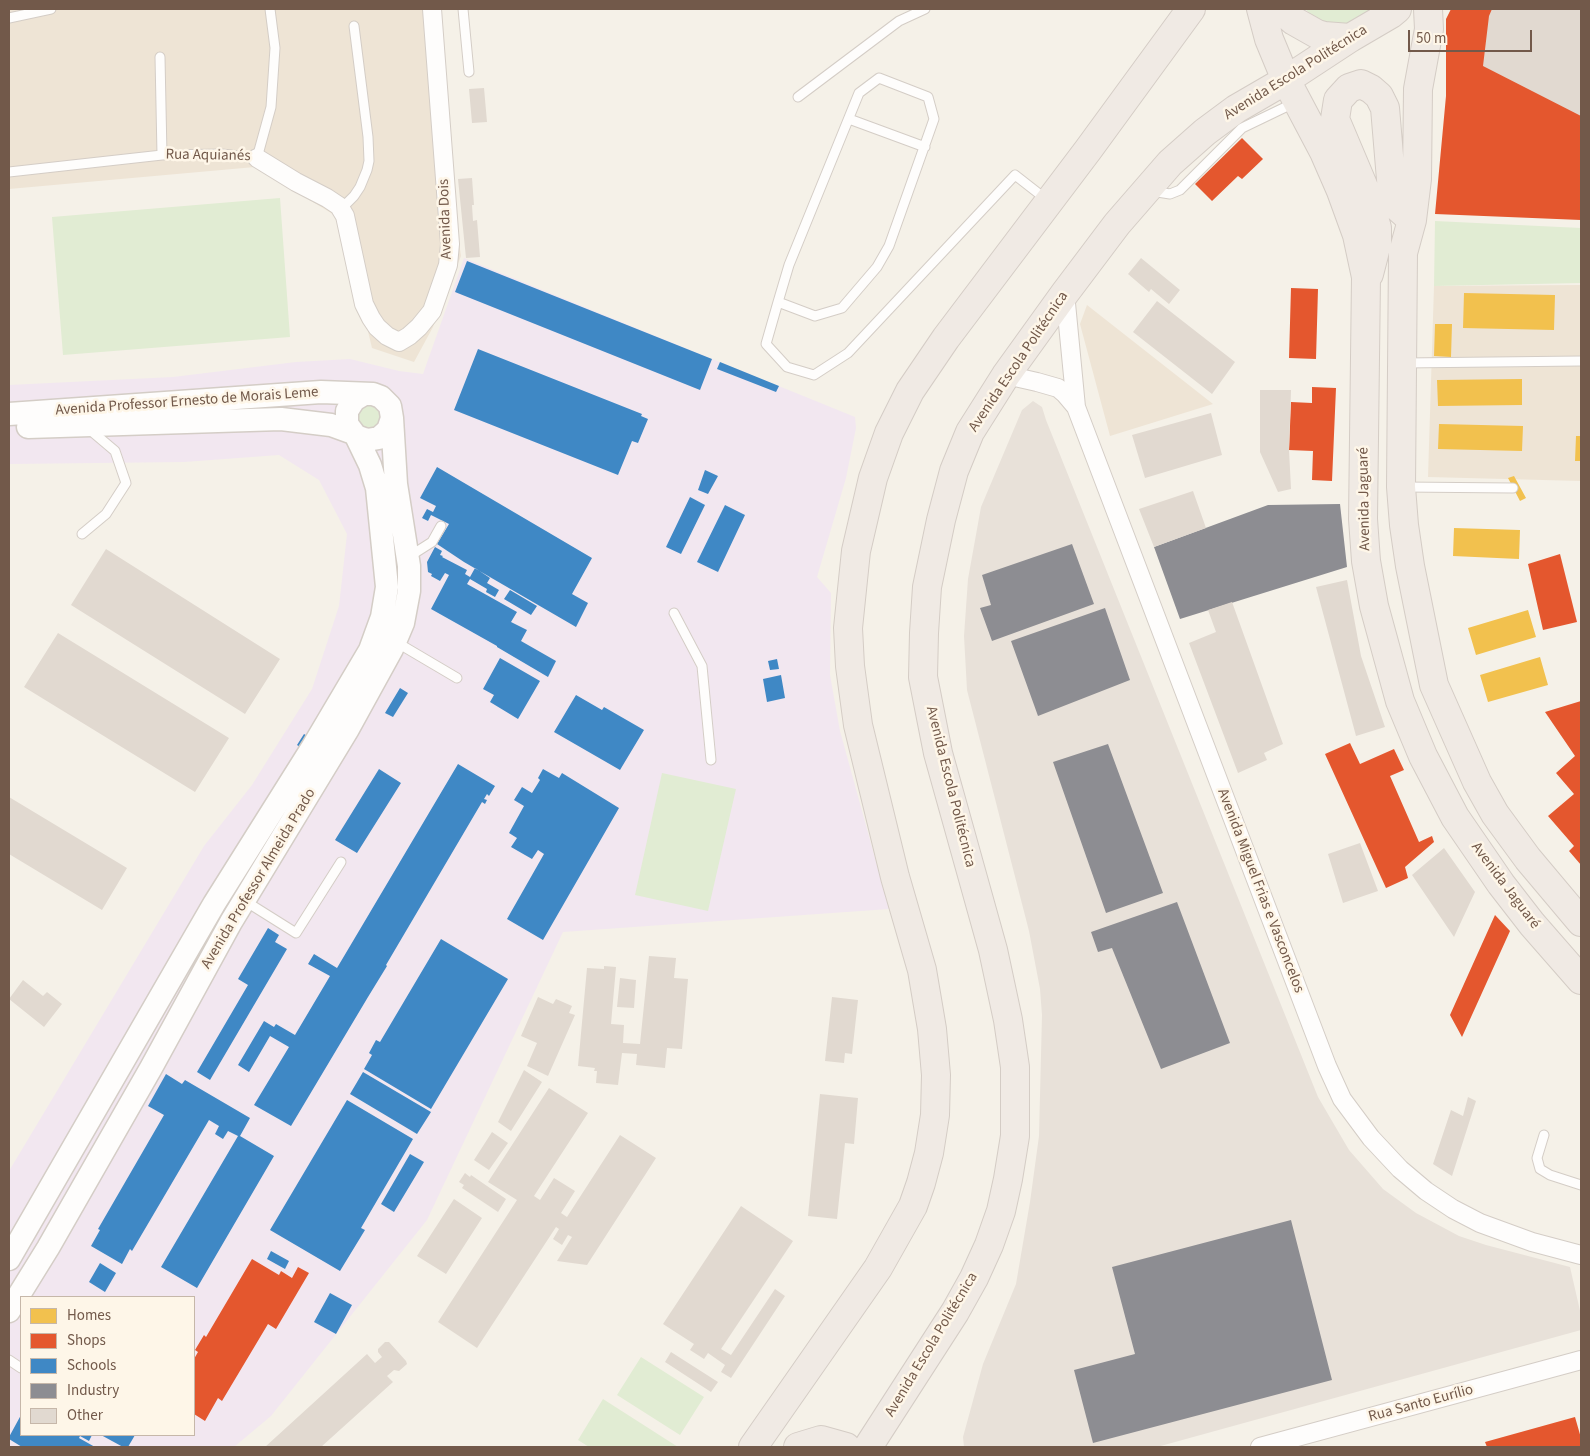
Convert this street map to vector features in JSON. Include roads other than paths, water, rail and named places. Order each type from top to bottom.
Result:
[{"type":"highway","points":[[753,1447],[878,1268],[913,1206],[929,1153],[935,1115],[936,1075],[932,1029],[922,970],[895,877],[858,725],[850,666],[848,628],[856,551],[873,478],[886,442],[910,391],[946,338],[1191,9]]},
{"type":"highway","name":"Avenida Jaguaré","points":[[1261,9],[1269,39],[1291,91],[1324,152],[1341,190],[1357,235],[1367,283],[1363,519],[1366,561],[1374,606],[1400,700],[1423,756],[1455,817],[1501,884],[1532,924],[1581,980]]},
{"type":"highway","points":[[1280,9],[1318,34],[1350,38]]},
{"type":"highway","name":"Avenida Escola Politécnica","points":[[868,1447],[955,1312],[974,1278],[989,1245],[1001,1211],[1015,1136],[1015,1067],[1008,1020],[993,950],[938,753],[923,677],[927,587],[941,520],[954,471],[970,432],[1006,376],[1117,224],[1170,163],[1205,132],[1239,118],[1291,91],[1350,38],[1397,9]]},
{"type":"highway","points":[[1428,9],[1429,29],[1418,89],[1417,179],[1412,220],[1403,253],[1402,488],[1404,525],[1410,566],[1434,685],[1473,774],[1495,814],[1528,859],[1581,922]]},
{"type":"highway","points":[[1367,283],[1377,243],[1377,228],[1368,197],[1335,118],[1338,100],[1349,88],[1361,84],[1371,89],[1379,96],[1385,108],[1393,203],[1412,220]]},
{"type":"highway","points":[[798,1447],[820,1440],[846,1447]]},
{"type":"street","name":"Avenida Dois","points":[[341,208],[345,216],[364,304],[370,318],[377,328],[399,342],[410,336],[432,311],[448,264],[450,244],[432,9]]},
{"type":"street","points":[[256,158],[327,198],[341,208]]},
{"type":"street","name":"Avenida Miguel Frias e Vasconcelos","points":[[1065,293],[1076,407],[1327,1066],[1342,1099],[1372,1138],[1400,1169],[1426,1191],[1453,1209],[1480,1222],[1532,1242],[1581,1255]]},
{"type":"street","name":"Avenida Miguel Frias e Vasconcelos","points":[[1006,376],[1058,388],[1076,407]]},
{"type":"street","name":"Avenida Professor Ernesto de Morais Leme","points":[[9,414],[321,392],[364,394]]},
{"type":"street","points":[[364,394],[373,394],[381,397],[390,406],[392,418],[388,430],[379,438],[367,440],[354,434],[347,424],[347,411],[354,400],[364,394]]},
{"type":"street","name":"Avenida Professor Almeida Prado","points":[[9,1311],[48,1248],[226,931],[348,730],[396,642],[403,623],[409,591],[407,558],[396,484],[392,418]]},
{"type":"street","name":"Avenida Professor Ernesto de Morais Leme","points":[[9,428],[281,419],[331,425],[354,434]]},
{"type":"street","name":"Avenida Professor Almeida Prado","points":[[9,1259],[214,904],[312,748],[370,650],[382,617],[387,587],[377,488],[370,465],[354,434]]},
{"type":"street","points":[[197,933],[214,932],[218,934],[226,931],[226,921],[219,916],[214,904]]},
{"type":"street","name":"Rua Santo Eurílio","points":[[1260,1447],[1581,1360]]},
{"type":"lane","points":[[9,18],[51,9]]},
{"type":"lane","name":"Rua Aquianés","points":[[9,172],[162,155],[222,154],[256,158],[271,107],[275,48],[270,9]]},
{"type":"lane","points":[[463,9],[469,72]]},
{"type":"lane","points":[[798,97],[899,21],[925,9]]},
{"type":"lane","points":[[341,208],[354,196],[360,187],[369,161],[368,136],[354,26]]},
{"type":"lane","points":[[160,57],[162,155]]},
{"type":"lane","points":[[778,302],[815,316],[842,308],[877,268],[888,246],[934,119],[928,97],[879,78],[859,94],[789,265],[778,302],[766,344],[787,368],[814,375],[848,353],[1015,175],[1049,202]]},
{"type":"lane","points":[[849,119],[925,146]]},
{"type":"lane","points":[[1402,363],[1581,361]]},
{"type":"lane","points":[[82,534],[106,514],[126,483],[115,451],[85,425]]},
{"type":"lane","points":[[1402,488],[1513,488]]},
{"type":"lane","points":[[407,558],[432,542],[441,526]]},
{"type":"lane","points":[[674,613],[702,666],[712,760]]},
{"type":"lane","points":[[396,642],[457,678]]},
{"type":"lane","points":[[245,901],[296,933],[341,862]]},
{"type":"lane","points":[[1544,1135],[1537,1158],[1540,1169],[1550,1175],[1581,1185]]},
{"type":"lane","points":[[9,1360],[20,1367]]}]
